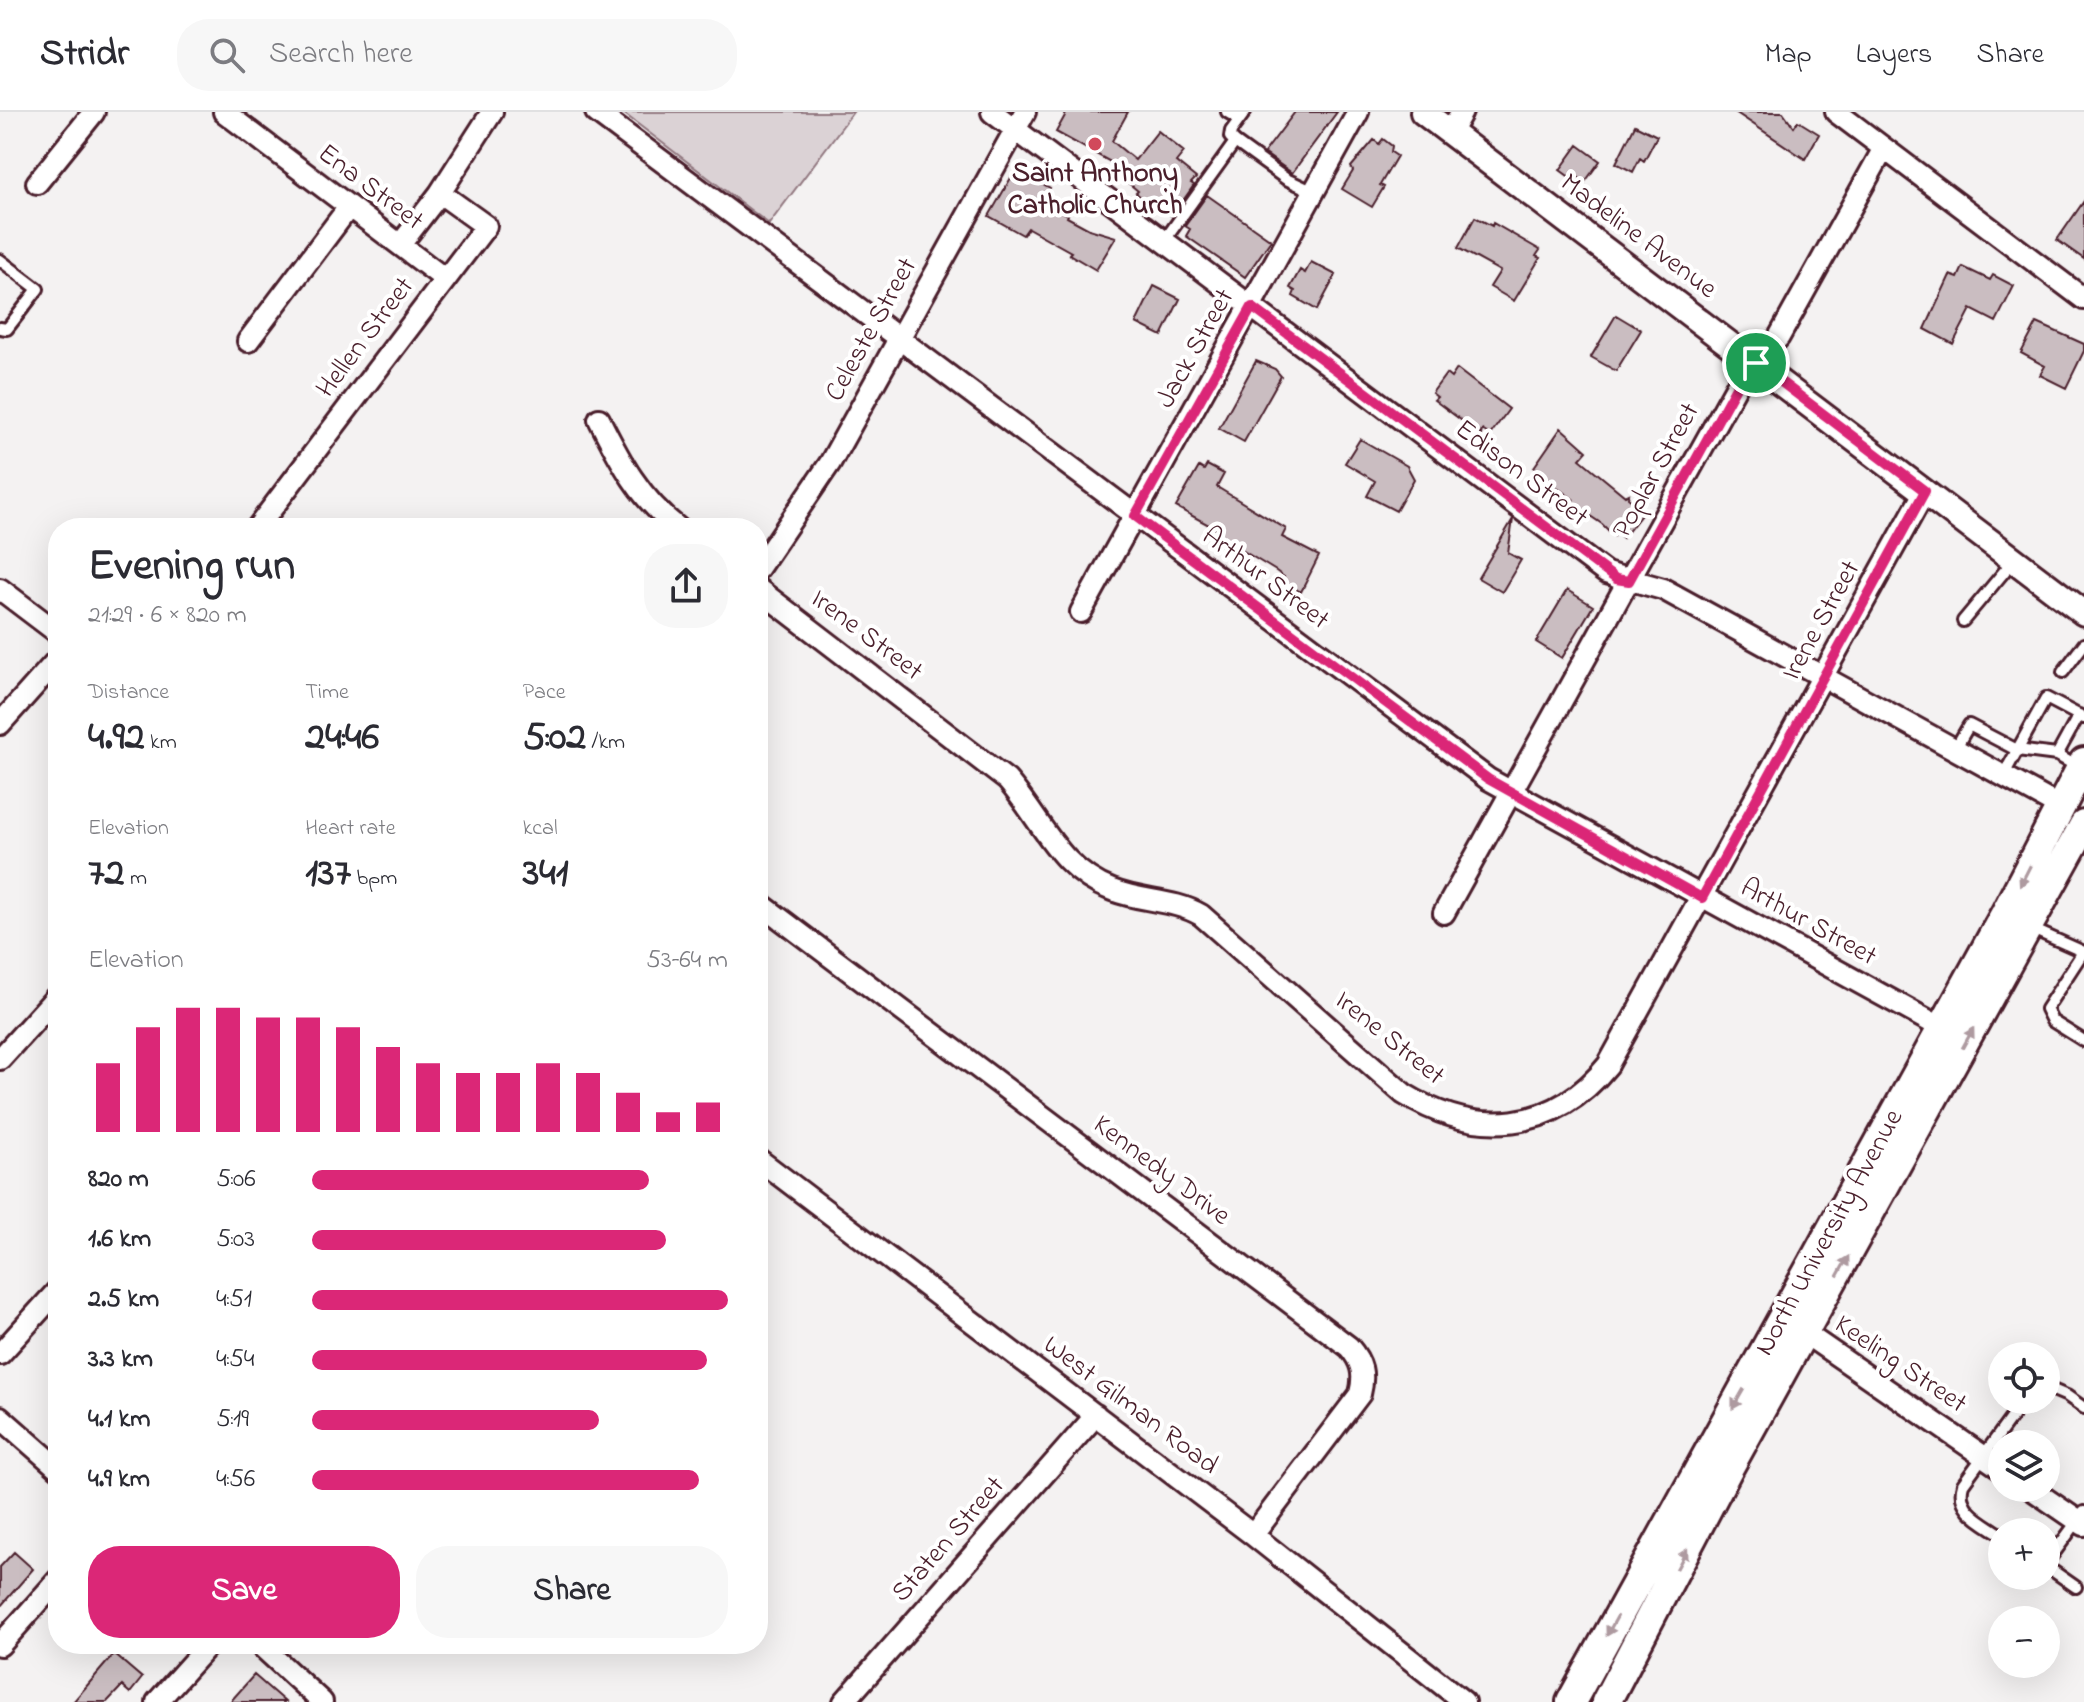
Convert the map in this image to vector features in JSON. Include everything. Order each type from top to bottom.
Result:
[{"type":"main road","name":"North University Avenue","points":[[1571,1702],[1942,1028],[2060,807],[2074,762]]},
{"type":"main road","name":"North University Avenue","points":[[1606,1702],[1727,1471],[1806,1334],[2084,825]]},
{"type":"street","points":[[37,183],[94,112]]},
{"type":"street","name":"Ena Street","points":[[224,112],[445,279]]},
{"type":"street","name":"Hellen Street","points":[[400,245],[440,193],[492,112]]},
{"type":"street","name":"Arthur Street","points":[[596,112],[1456,756],[1512,793],[1942,1028]]},
{"type":"street","name":"Edison Street","points":[[992,112],[1020,121],[1164,241],[1606,573],[1663,589],[2060,807]]},
{"type":"street","name":"Jack Street","points":[[1081,612],[1358,112]]},
{"type":"street","name":"Madeline Avenue","points":[[1423,112],[1456,122],[1756,363],[2084,613]]},
{"type":"street","points":[[1836,112],[2084,299]]},
{"type":"street","name":"Celeste Street","points":[[768,554],[830,463],[1020,121]]},
{"type":"street","name":"Poplar Street","points":[[1444,913],[1737,385],[1779,337],[1884,148]]},
{"type":"street","name":"Hellen Street","points":[[265,518],[486,226],[440,193]]},
{"type":"street","points":[[248,341],[349,207]]},
{"type":"street","points":[[599,419],[629,477],[645,498],[667,518]]},
{"type":"street","name":"Irene Street","points":[[768,597],[1007,780],[1067,863],[1099,885],[1116,892],[1167,901],[1201,915],[1404,1094],[1444,1115],[1473,1122],[1515,1122],[1555,1109],[1580,1094],[1608,1065],[1626,1038],[1925,491]]},
{"type":"street","points":[[0,589],[48,625]]},
{"type":"street","points":[[0,724],[48,670]]},
{"type":"street","name":"Kennedy Drive","points":[[768,910],[1349,1347],[1358,1358],[1363,1370],[1360,1394],[1253,1535]]},
{"type":"street","points":[[0,1059],[48,1006]]},
{"type":"street","name":"West Gilman Road","points":[[768,1167],[1253,1535],[1464,1702]]},
{"type":"street","points":[[0,1354],[48,1301]]},
{"type":"street","name":"Keeling Street","points":[[1806,1334],[1988,1459]]},
{"type":"street","name":"Staten Street","points":[[844,1702],[1096,1415]]},
{"type":"street","points":[[0,1417],[48,1459]]},
{"type":"street","points":[[2053,1502],[2082,1519]]},
{"type":"street","points":[[0,1645],[48,1591]]},
{"type":"street","points":[[157,1702],[200,1654]]},
{"type":"street","points":[[270,1654],[322,1702]]},
{"type":"lane","points":[[1227,112],[1242,116],[1231,131],[1230,137],[1235,142],[1286,179],[1314,193]]},
{"type":"lane","points":[[1164,241],[1235,142]]},
{"type":"lane","points":[[0,260],[38,289],[7,329],[0,328]]},
{"type":"lane","points":[[1963,621],[2014,559]]},
{"type":"lane","points":[[2063,672],[2084,644]]},
{"type":"lane","points":[[1955,749],[1969,725],[2017,750],[2074,762],[2082,716],[2046,698],[2017,750],[2003,776]]},
{"type":"lane","points":[[2028,927],[2084,952],[2046,1009],[2052,1021],[2084,1041]]},
{"type":"lane","points":[[2060,1393],[2084,1408]]},
{"type":"lane","points":[[1988,1526],[1975,1517],[1959,1496],[1963,1484],[2014,1414]]},
{"type":"lane","points":[[2060,1547],[2082,1519]]},
{"type":"lane","points":[[2060,1575],[2076,1587]]},
{"type":"shaded area","points":[[622,112],[853,112],[769,224]]},
{"type":"building","points":[[1067,112],[1128,112],[1112,141],[1135,160],[1158,131],[1184,152],[1176,162],[1196,178],[1172,216],[1153,201],[1151,205],[1136,193],[1138,191],[1114,171],[1118,166],[1056,132]]},
{"type":"building","points":[[1295,112],[1337,112],[1292,173],[1264,153]]},
{"type":"building","points":[[1735,112],[1783,112],[1794,127],[1798,121],[1819,134],[1805,159]]},
{"type":"building","points":[[1635,125],[1657,136],[1644,161],[1640,158],[1633,172],[1616,163]]},
{"type":"building","points":[[1383,139],[1392,146],[1391,152],[1397,156],[1380,185],[1384,187],[1372,207],[1342,189],[1353,171],[1351,167],[1374,140],[1379,144]]},
{"type":"building","points":[[1578,145],[1600,161],[1585,182],[1579,178],[1575,181],[1560,170]]},
{"type":"building","points":[[1016,169],[1050,188],[1043,201],[1089,229],[1116,237],[1096,270],[1028,228],[1023,235],[989,216]]},
{"type":"building","points":[[1207,195],[1271,240],[1245,277],[1186,236],[1190,229],[1185,226]]},
{"type":"building","points":[[2084,201],[2084,259],[2057,240]]},
{"type":"building","points":[[1475,217],[1492,226],[1493,223],[1540,250],[1536,256],[1540,258],[1514,301],[1490,287],[1500,271],[1458,248]]},
{"type":"building","points":[[1311,262],[1336,275],[1317,310],[1293,296],[1295,291],[1290,288],[1300,270],[1305,273]]},
{"type":"building","points":[[1963,267],[1990,280],[1993,275],[2014,286],[1996,322],[1971,309],[1953,344],[1925,329],[1950,275],[1958,278]]},
{"type":"building","points":[[1154,286],[1180,299],[1162,336],[1136,323]]},
{"type":"building","points":[[1616,315],[1641,330],[1616,371],[1591,357]]},
{"type":"building","points":[[2037,323],[2084,344],[2084,351],[2066,388],[2040,375],[2045,366],[2021,353]]},
{"type":"building","points":[[1256,361],[1275,369],[1281,376],[1244,442],[1219,428]]},
{"type":"building","points":[[1457,369],[1509,409],[1490,435],[1482,430],[1481,435],[1434,400],[1437,397],[1432,393],[1446,374],[1451,378]]},
{"type":"building","points":[[1561,428],[1587,451],[1580,459],[1625,496],[1629,494],[1628,498],[1644,511],[1623,538],[1616,532],[1614,536],[1568,501],[1573,499],[1540,476],[1542,473],[1534,467]]},
{"type":"building","points":[[1360,439],[1407,466],[1414,479],[1396,511],[1367,496],[1375,481],[1345,463]]},
{"type":"building","points":[[1207,465],[1224,474],[1217,487],[1286,529],[1282,537],[1319,556],[1301,592],[1282,582],[1284,577],[1276,571],[1217,535],[1220,531],[1176,507],[1199,467],[1204,470]]},
{"type":"building","points":[[1513,519],[1508,553],[1521,560],[1502,592],[1478,578]]},
{"type":"building","points":[[1567,590],[1593,606],[1562,658],[1536,642]]},
{"type":"building","points":[[14,1552],[33,1569],[0,1607],[0,1567]]},
{"type":"building","points":[[114,1654],[142,1678],[130,1693],[122,1686],[107,1702],[73,1702]]},
{"type":"building","points":[[254,1675],[285,1702],[230,1702]]},
{"type":"place","name":"Saint Anthony Catholic Church","points":[[1095,144]]},
{"type":"route","points":[[1252,307],[1606,573],[1629,581],[1737,385],[1756,363],[1925,491],[1702,898],[1488,779],[1135,516],[1252,307]]}]
